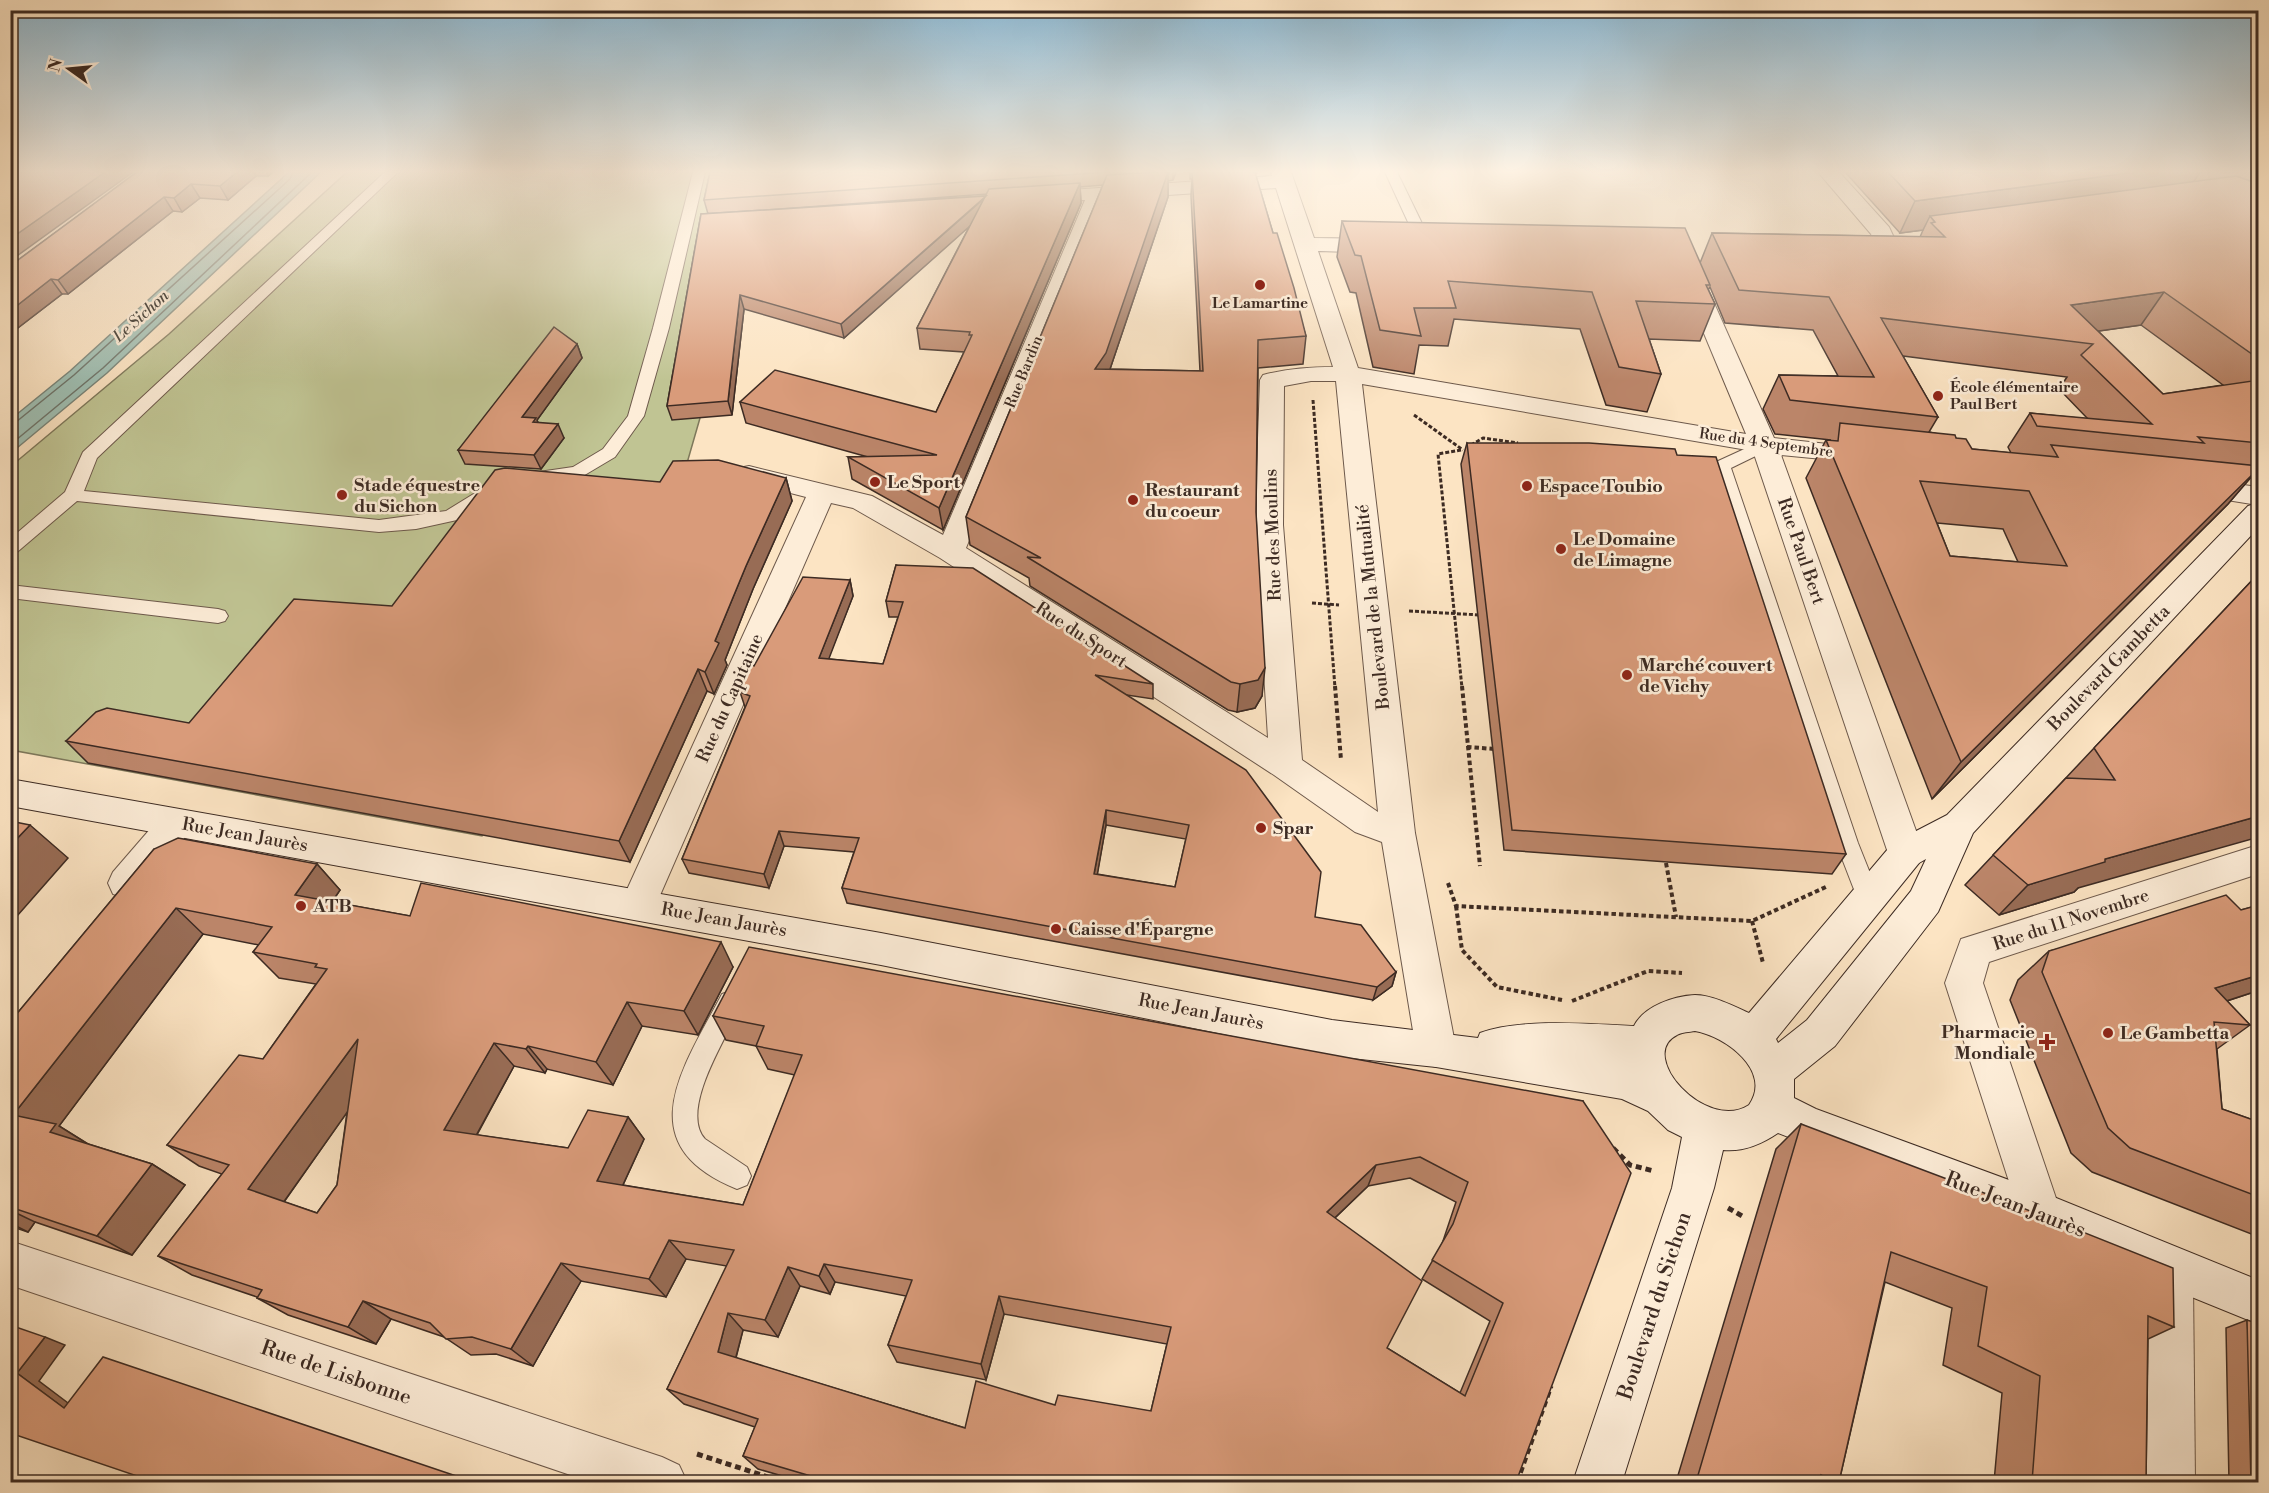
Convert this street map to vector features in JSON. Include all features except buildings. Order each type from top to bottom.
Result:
[{"type":"street","name":"Rue Bardin","points":[[950,551],[1078,242]]},
{"type":"street","points":[[1839,256],[1875,256],[1897,243],[1895,242]]},
{"type":"street","points":[[1305,244],[1449,247]]},
{"type":"street","name":"Boulevard de la Mutualité","points":[[1305,244],[1348,374],[1398,833],[1436,1049]]},
{"type":"street","name":"Rue Paul Bert","points":[[1681,254],[1764,445],[1906,853]]},
{"type":"street","name":"Rue des Moulins","points":[[1286,766],[1269,525],[1272,380],[1311,374],[1348,374]]},
{"type":"street","name":"Rue du 4 Septembre","points":[[1348,374],[1764,445],[1891,458]]},
{"type":"street","name":"Rue du Sport","points":[[749,474],[862,502],[950,551],[1286,766],[1367,822],[1398,833]]},
{"type":"street","points":[[2168,485],[2259,496]]},
{"type":"street","name":"Rue du Capitaine","points":[[638,905],[822,491]]},
{"type":"street","name":"Boulevard Gambetta","points":[[1752,1038],[1906,853],[1959,825],[2259,512]]},
{"type":"street","name":"Rue Jean Jaurès","points":[[10,792],[638,905],[761,938],[1332,1038],[1436,1049],[1626,1081],[1659,1096]]},
{"type":"street","points":[[105,909],[176,823]]},
{"type":"street","name":"Boulevard Gambetta","points":[[1773,1089],[1821,1033],[1925,902],[1959,825]]},
{"type":"street","name":"Rue du 11 Novembre","points":[[2039,1213],[1964,983],[1974,951],[2259,860]]},
{"type":"street","points":[[1683,1014],[1701,1014],[1721,1019],[1752,1038],[1765,1054],[1773,1089],[1766,1117],[1746,1130],[1726,1131],[1704,1128],[1679,1115],[1659,1096],[1646,1069],[1645,1044],[1651,1032],[1661,1022],[1683,1014]]},
{"type":"street","name":"Rue Jean Jaurès","points":[[1436,1049],[1571,1042],[1645,1044]]},
{"type":"street","name":"Rue Jean Jaurès","points":[[1773,1089],[1804,1125],[2039,1213],[2259,1302]]},
{"type":"street","name":"Boulevard du Sichon","points":[[1598,1482],[1693,1188],[1702,1152],[1704,1128]]},
{"type":"street","name":"Rue de Lisbonne","points":[[10,1263],[662,1482]]},
{"type":"street","points":[[2171,1482],[2172,1267]]},
{"type":"lane","points":[[10,549],[73,495],[89,456],[318,242]]},
{"type":"lane","points":[[73,495],[379,526],[416,523],[451,516],[496,486],[517,480],[577,472],[609,453],[636,416],[687,242]]},
{"type":"lane","points":[[1424,242],[1426,246]]},
{"type":"lane","points":[[1764,445],[1722,466],[1847,843],[1868,898]]},
{"type":"lane","points":[[10,591],[218,616]]},
{"type":"lane","points":[[737,1176],[710,1160],[688,1137],[685,1114],[694,1076],[744,977]]},
{"type":"path","points":[[1417,417],[1428,419]]},
{"type":"path","points":[[1439,433],[1463,450]]},
{"type":"path","points":[[1480,866],[1438,454],[1463,450],[1483,438],[1527,445]]},
{"type":"path","points":[[1312,603],[1337,605]]},
{"type":"path","points":[[1437,614],[1480,615]]},
{"type":"path","points":[[1467,747],[1495,749]]},
{"type":"path","points":[[1456,906],[1752,921],[1840,881],[1847,843]]},
{"type":"path","points":[[1666,863],[1676,917]]},
{"type":"path","points":[[1446,876],[1456,906],[1462,950],[1497,987],[1569,1002]]},
{"type":"path","points":[[1752,921],[1764,962],[1759,970]]},
{"type":"path","points":[[1608,1143],[1630,1165],[1657,1171]]},
{"type":"path","points":[[1626,1176],[1630,1165]]},
{"type":"path","points":[[1517,1482],[1552,1384]]},
{"type":"green space","name":"Stade équestre du Sichon","points":[[270,242],[729,242],[700,418],[681,484],[585,645],[482,836],[11,750],[10,467],[169,334]]},
{"type":"water","name":"Le Sichon","points":[[212,242],[247,242],[107,373],[11,453],[11,419],[70,371]]},
{"type":"place","name":"Le Lamartine","points":[[1260,285]]},
{"type":"place","name":"École élémentaire Paul Bert","points":[[1938,396]]},
{"type":"place","name":"Le Sport","points":[[875,482]]},
{"type":"place","name":"Espace Toubio","points":[[1527,486]]},
{"type":"place","name":"Stade équestre du Sichon","points":[[342,495]]},
{"type":"place","name":"Restaurant du coeur","points":[[1133,500]]},
{"type":"place","name":"Le Domaine de Limagne","points":[[1561,549]]},
{"type":"place","name":"Marché couvert de Vichy","points":[[1627,675]]},
{"type":"place","name":"Spar","points":[[1261,828]]},
{"type":"place","name":"ATB","points":[[301,906]]},
{"type":"place","name":"Caisse d'Épargne","points":[[1056,929]]},
{"type":"place","name":"Le Gambetta","points":[[2108,1033]]},
{"type":"place","name":"Pharmacie Mondiale","points":[[2047,1042]]}]
